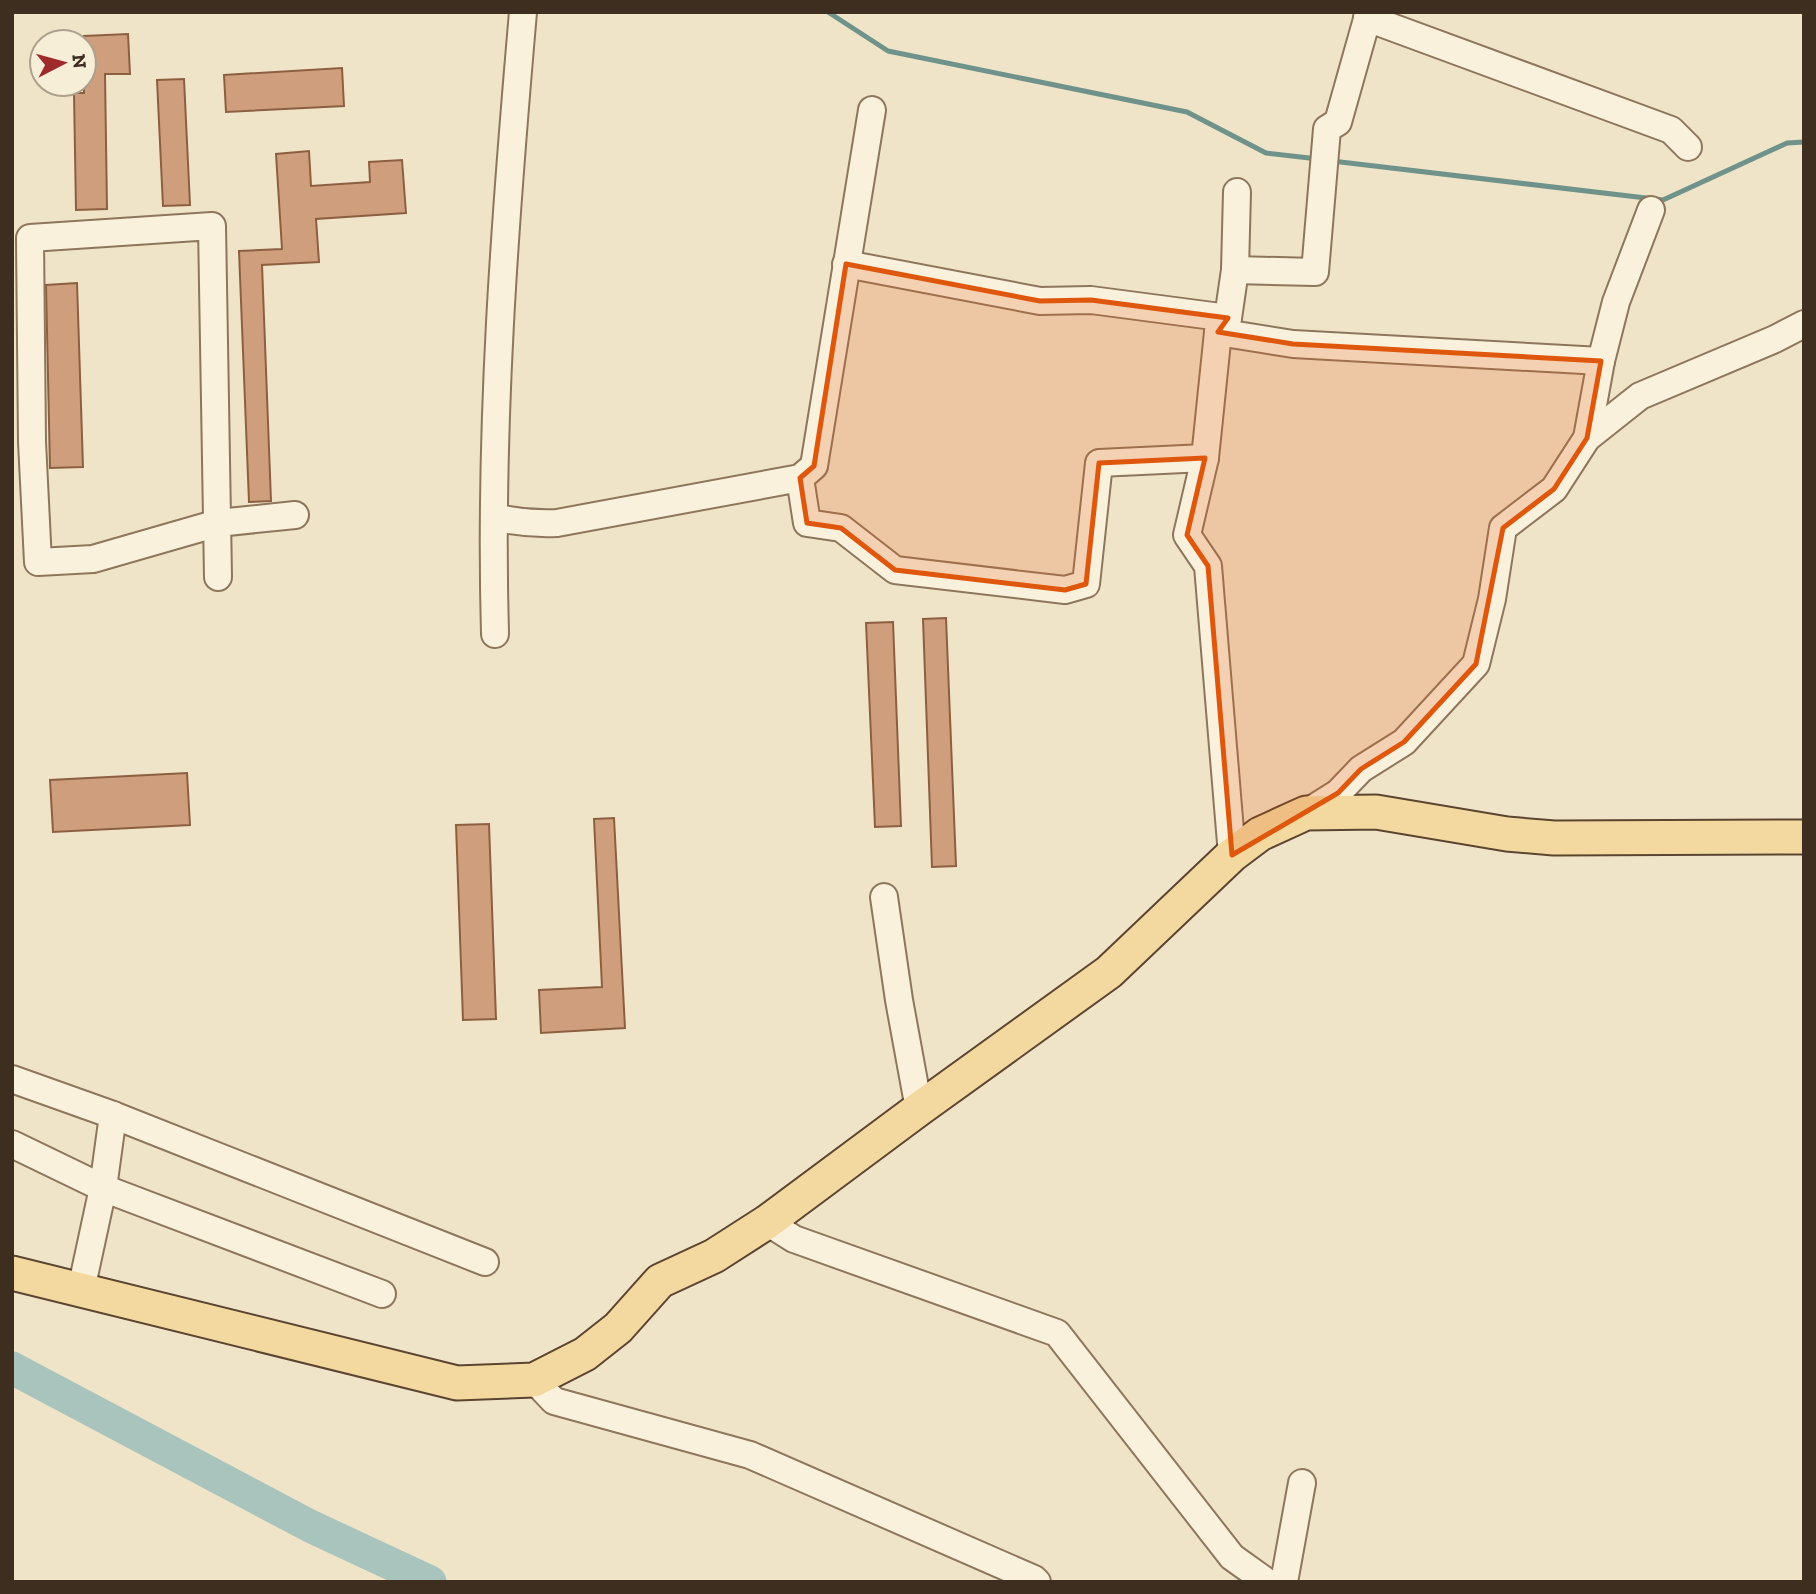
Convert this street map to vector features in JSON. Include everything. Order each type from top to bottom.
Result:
[{"type":"main road","points":[[12,1273],[457,1382],[534,1380],[585,1354],[618,1328],[660,1281],[714,1256],[767,1222],[1109,972],[1232,855],[1260,834],[1306,813],[1376,812],[1507,834],[1554,838],[1804,837]]},
{"type":"street","points":[[495,634],[493,567],[496,416],[509,179],[523,12]]},
{"type":"street","points":[[1235,270],[1315,272],[1327,129],[1338,122],[1368,15],[1671,130],[1688,147]]},
{"type":"street","points":[[494,517],[513,522],[557,523],[800,478],[814,466],[872,110]]},
{"type":"street","points":[[1232,855],[1208,566],[1188,535],[1205,458],[1223,325],[1235,270],[1237,192]]},
{"type":"street","points":[[1587,438],[1601,361],[1616,302],[1651,210]]},
{"type":"street","points":[[218,577],[218,523],[212,226],[30,238],[22,442],[38,562],[93,559],[218,523],[296,515]]},
{"type":"street","points":[[846,264],[1040,301],[1091,300],[1223,325],[1293,344],[1601,361]]},
{"type":"street","points":[[1306,813],[1338,793],[1361,769],[1404,742],[1476,664],[1492,599],[1503,528],[1554,489],[1587,438],[1640,396],[1804,324]]},
{"type":"street","points":[[800,478],[807,523],[841,528],[895,570],[1065,590],[1086,584],[1099,463],[1205,458]]},
{"type":"street","points":[[884,897],[919,1109]]},
{"type":"street","points":[[12,1079],[113,1115],[485,1262]]},
{"type":"street","points":[[81,1290],[103,1188],[113,1115]]},
{"type":"street","points":[[12,1144],[103,1188],[383,1294]]},
{"type":"street","points":[[767,1222],[794,1240],[1057,1333],[1232,1557],[1267,1582]]},
{"type":"street","points":[[534,1380],[554,1401],[750,1455],[1037,1582]]},
{"type":"street","points":[[1284,1582],[1302,1483]]},
{"type":"highlighted area","points":[[846,264],[1040,301],[1091,300],[1228,318],[1218,332],[1293,344],[1601,361],[1587,438],[1554,489],[1503,528],[1476,664],[1404,742],[1361,769],[1338,793],[1232,855],[1208,566],[1187,535],[1205,458],[1099,463],[1086,584],[1065,590],[895,570],[841,528],[807,523],[800,478],[814,466]]},
{"type":"building","points":[[128,34],[130,74],[105,74],[107,209],[76,210],[74,98],[98,98],[98,35]]},
{"type":"building","points":[[342,68],[344,106],[226,112],[224,75]]},
{"type":"building","points":[[184,79],[190,205],[163,206],[157,80]]},
{"type":"building","points":[[309,151],[311,186],[370,182],[369,162],[402,160],[406,213],[316,219],[319,262],[262,265],[271,501],[249,502],[239,251],[282,249],[276,154]]},
{"type":"building","points":[[77,283],[83,467],[50,468],[46,285]]},
{"type":"building","points":[[946,618],[956,866],[932,867],[923,619]]},
{"type":"building","points":[[893,622],[901,826],[875,827],[866,623]]},
{"type":"building","points":[[187,773],[190,825],[53,832],[50,780]]},
{"type":"building","points":[[614,818],[625,1028],[541,1033],[539,990],[602,987],[594,819]]},
{"type":"building","points":[[489,824],[496,1019],[463,1020],[456,825]]},
{"type":"waterway","points":[[828,12],[888,51],[1187,112],[1266,153],[1318,159]]},
{"type":"waterway","points":[[1332,161],[1663,200],[1787,143],[1804,142]]},
{"type":"waterway","points":[[12,1368],[310,1526],[430,1582]]}]
